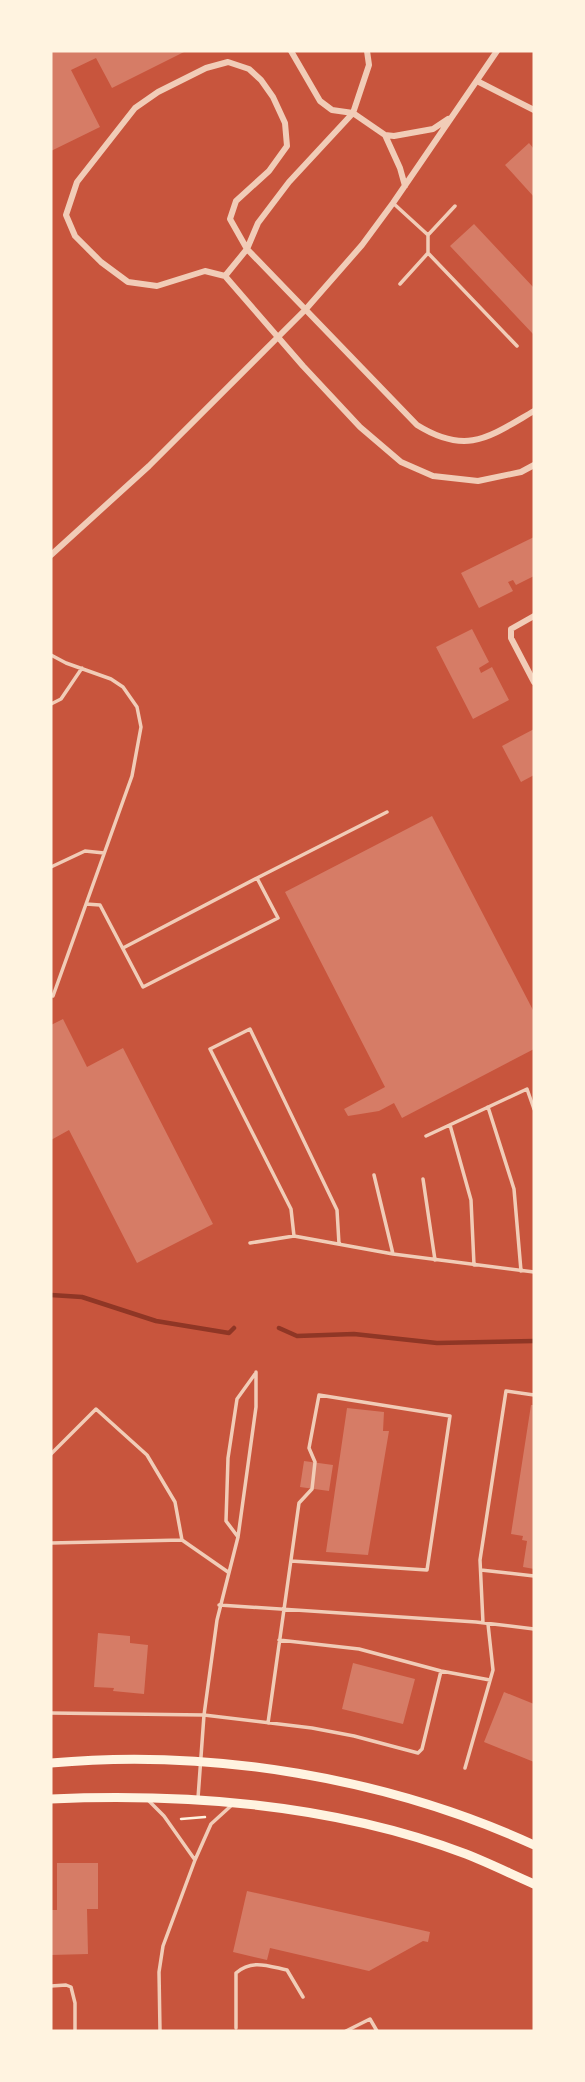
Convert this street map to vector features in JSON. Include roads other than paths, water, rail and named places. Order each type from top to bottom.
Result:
[{"type":"main road","points":[[51,1763],[147,1759],[264,1769],[377,1790],[488,1824],[534,1845]]},
{"type":"main road","points":[[51,1799],[198,1798],[320,1815],[402,1833],[466,1854],[534,1884]]},
{"type":"street","points":[[291,51],[320,101],[332,110],[353,113],[385,135],[394,136],[433,129],[452,116]]},
{"type":"street","points":[[225,276],[247,249],[258,223],[289,182],[353,113],[369,65],[367,51]]},
{"type":"street","points":[[51,555],[149,466],[306,309],[362,245],[497,51]]},
{"type":"street","points":[[534,411],[493,435],[474,441],[456,442],[436,436],[417,425],[247,249],[230,219],[236,201],[270,171],[287,146],[285,123],[273,97],[249,69],[228,62],[206,68],[158,92],[135,108],[77,182],[66,215],[75,236],[101,262],[128,282],[157,286],[205,271],[225,276],[360,427],[401,463],[433,476],[478,481],[521,472],[534,465]]},
{"type":"street","points":[[477,81],[534,110]]},
{"type":"street","points":[[385,135],[405,186]]},
{"type":"street","points":[[534,616],[511,629],[511,638],[534,682]]},
{"type":"lane","points":[[393,203],[428,234]]},
{"type":"lane","points":[[400,284],[428,253],[428,234],[455,206]]},
{"type":"lane","points":[[428,253],[517,346]]},
{"type":"lane","points":[[51,655],[111,679],[123,687],[140,717],[140,738],[132,776],[53,996]]},
{"type":"lane","points":[[51,704],[61,699],[82,668]]},
{"type":"lane","points":[[123,948],[387,811]]},
{"type":"lane","points":[[51,867],[85,851],[104,853]]},
{"type":"lane","points":[[86,904],[100,905],[143,988],[278,918],[257,878]]},
{"type":"lane","points":[[295,1236],[291,1209],[211,1049],[250,1029],[337,1210],[339,1244]]},
{"type":"lane","points":[[426,1136],[527,1089],[534,1109]]},
{"type":"lane","points":[[488,1107],[514,1189],[521,1271]]},
{"type":"lane","points":[[450,1125],[471,1200],[474,1265]]},
{"type":"lane","points":[[374,1175],[393,1254]]},
{"type":"lane","points":[[422,1179],[435,1260]]},
{"type":"lane","points":[[250,1243],[295,1236],[393,1254],[534,1272]]},
{"type":"lane","points":[[198,1798],[204,1715],[219,1605],[238,1538],[256,1407],[256,1372],[237,1399],[228,1458],[226,1521],[238,1538]]},
{"type":"lane","points":[[466,1768],[493,1670],[480,1560],[506,1391],[534,1395]]},
{"type":"lane","points":[[268,1723],[299,1503],[312,1489],[314,1462],[309,1448],[319,1395],[450,1416],[428,1570],[291,1561]]},
{"type":"lane","points":[[51,1454],[96,1409],[147,1455],[175,1502],[182,1540]]},
{"type":"lane","points":[[51,1543],[182,1540],[228,1572]]},
{"type":"lane","points":[[481,1570],[534,1576]]},
{"type":"lane","points":[[219,1605],[486,1623],[534,1629]]},
{"type":"lane","points":[[279,1640],[359,1649],[490,1681]]},
{"type":"lane","points":[[51,1713],[204,1715],[354,1736],[418,1753],[422,1749],[441,1671]]},
{"type":"lane","points":[[145,1797],[164,1816],[195,1860]]},
{"type":"lane","points":[[160,2031],[159,1972],[163,1946],[211,1824],[234,1802]]},
{"type":"lane","points":[[236,2028],[236,1973],[244,1966],[256,1963],[287,1970],[303,1997]]},
{"type":"lane","points":[[51,1986],[66,1984],[71,1987],[75,2003],[75,2031]]},
{"type":"lane","points":[[346,2031],[370,2019],[377,2031]]},
{"type":"waterway","points":[[51,1295],[82,1297],[156,1321],[229,1333],[234,1328]]},
{"type":"waterway","points":[[279,1328],[297,1336],[354,1334],[437,1343],[534,1341]]}]
